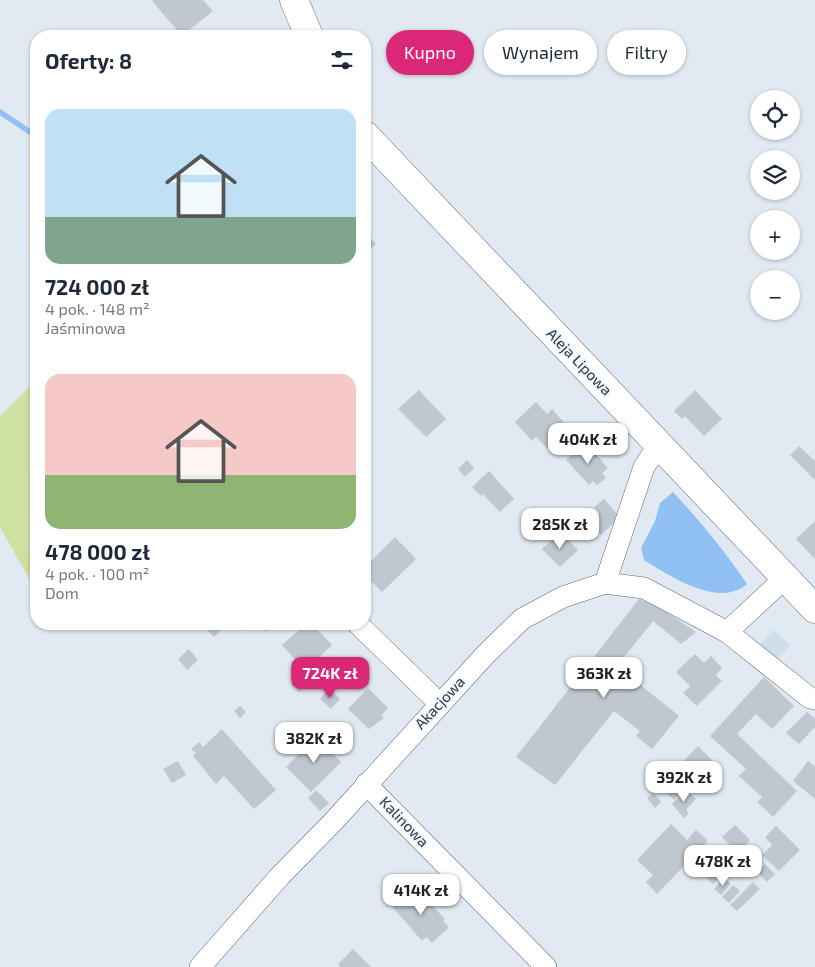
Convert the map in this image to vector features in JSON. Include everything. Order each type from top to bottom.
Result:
[{"type":"street","points":[[294,0],[306,30]]},
{"type":"street","name":"Aleja Lipowa","points":[[371,141],[658,446],[815,609]]},
{"type":"street","points":[[658,446],[644,466],[605,583],[644,588],[727,632],[796,687],[815,699]]},
{"type":"street","points":[[727,632],[786,578]]},
{"type":"street","name":"Akacjowa","points":[[200,967],[280,876],[522,619],[563,597],[605,583]]},
{"type":"street","points":[[364,630],[440,704]]},
{"type":"street","name":"Kalinowa","points":[[366,784],[546,967]]},
{"type":"shaded area","points":[[773,630],[791,645],[778,659],[760,644]]},
{"type":"green space","points":[[30,386],[30,580],[0,527],[0,416]]},
{"type":"water","points":[[673,492],[712,536],[747,584],[736,591],[722,593],[708,591],[680,581],[644,560],[641,548],[655,521],[660,503]]},
{"type":"building","points":[[203,0],[213,11],[189,30],[177,30],[152,1]]},
{"type":"building","points":[[371,239],[376,244],[371,249]]},
{"type":"building","points":[[419,390],[446,419],[426,437],[398,409]]},
{"type":"building","points":[[695,390],[722,419],[704,436],[685,416],[682,419],[674,411]]},
{"type":"building","points":[[536,402],[547,414],[552,409],[569,428],[547,448],[536,437],[532,441],[515,422]]},
{"type":"building","points":[[586,443],[608,468],[602,473],[606,478],[597,485],[593,481],[589,485],[566,460]]},
{"type":"building","points":[[799,446],[815,461],[815,480],[790,455]]},
{"type":"building","points":[[467,460],[474,468],[465,477],[458,469]]},
{"type":"building","points":[[489,471],[514,499],[500,512],[483,494],[481,496],[472,487]]},
{"type":"building","points":[[604,499],[620,517],[601,535],[589,523],[599,513],[594,507]]},
{"type":"building","points":[[815,521],[815,559],[796,539]]},
{"type":"building","points":[[560,532],[578,550],[560,567],[542,549]]},
{"type":"building","points":[[395,537],[416,559],[382,592],[371,581],[371,561]]},
{"type":"building","points":[[639,599],[662,609],[696,632],[681,644],[653,621],[617,666],[679,716],[652,749],[636,736],[640,731],[614,711],[555,785],[516,757]]},
{"type":"building","points":[[207,630],[221,630],[214,637]]},
{"type":"building","points":[[299,630],[318,630],[332,645],[305,670],[282,645]]},
{"type":"building","points":[[189,649],[198,660],[187,670],[178,659]]},
{"type":"building","points":[[695,654],[704,663],[711,656],[722,668],[716,675],[722,681],[697,706],[683,693],[690,686],[676,672]]},
{"type":"building","points":[[305,670],[313,678],[299,692],[291,684]]},
{"type":"building","points":[[764,677],[794,706],[772,729],[756,714],[737,734],[797,791],[773,817],[757,802],[762,797],[739,776],[746,769],[710,736]]},
{"type":"building","points":[[329,688],[340,699],[331,709],[320,699]]},
{"type":"building","points":[[368,688],[388,708],[381,716],[384,718],[369,729],[348,709]]},
{"type":"building","points":[[240,706],[246,712],[240,718],[234,711]]},
{"type":"building","points":[[807,712],[815,719],[815,727],[799,744],[786,733]]},
{"type":"building","points":[[222,729],[276,790],[254,809],[224,776],[216,784],[193,756],[196,753],[191,749],[199,742],[203,747]]},
{"type":"building","points":[[316,736],[341,762],[311,792],[286,767]]},
{"type":"building","points":[[698,746],[713,761],[674,800],[659,786],[665,781],[660,776],[667,769],[672,773]]},
{"type":"building","points":[[178,761],[186,775],[172,783],[163,769]]},
{"type":"building","points":[[808,761],[815,767],[815,799],[793,781]]},
{"type":"building","points":[[686,789],[696,799],[686,810],[689,813],[684,818],[672,804]]},
{"type":"building","points":[[316,790],[329,803],[320,811],[308,798]]},
{"type":"building","points":[[654,793],[661,802],[655,808],[647,798]]},
{"type":"building","points":[[671,824],[687,840],[696,830],[708,841],[657,894],[646,882],[653,875],[637,860]]},
{"type":"building","points":[[735,825],[750,840],[738,853],[722,837]]},
{"type":"building","points":[[776,826],[800,850],[779,871],[762,855],[772,845],[765,837]]},
{"type":"building","points":[[717,847],[734,864],[713,884],[696,867]]},
{"type":"building","points":[[765,864],[775,874],[767,882],[757,871]]},
{"type":"building","points":[[725,878],[731,884],[721,895],[714,889]]},
{"type":"building","points":[[753,882],[760,889],[737,911],[730,905]]},
{"type":"building","points":[[733,885],[740,891],[729,903],[722,897]]},
{"type":"building","points":[[416,889],[445,919],[443,921],[449,927],[432,943],[426,937],[422,941],[390,904],[399,896],[403,901]]},
{"type":"building","points":[[353,949],[371,967],[341,967],[338,964]]},
{"type":"waterway","points":[[0,112],[30,132]]}]
